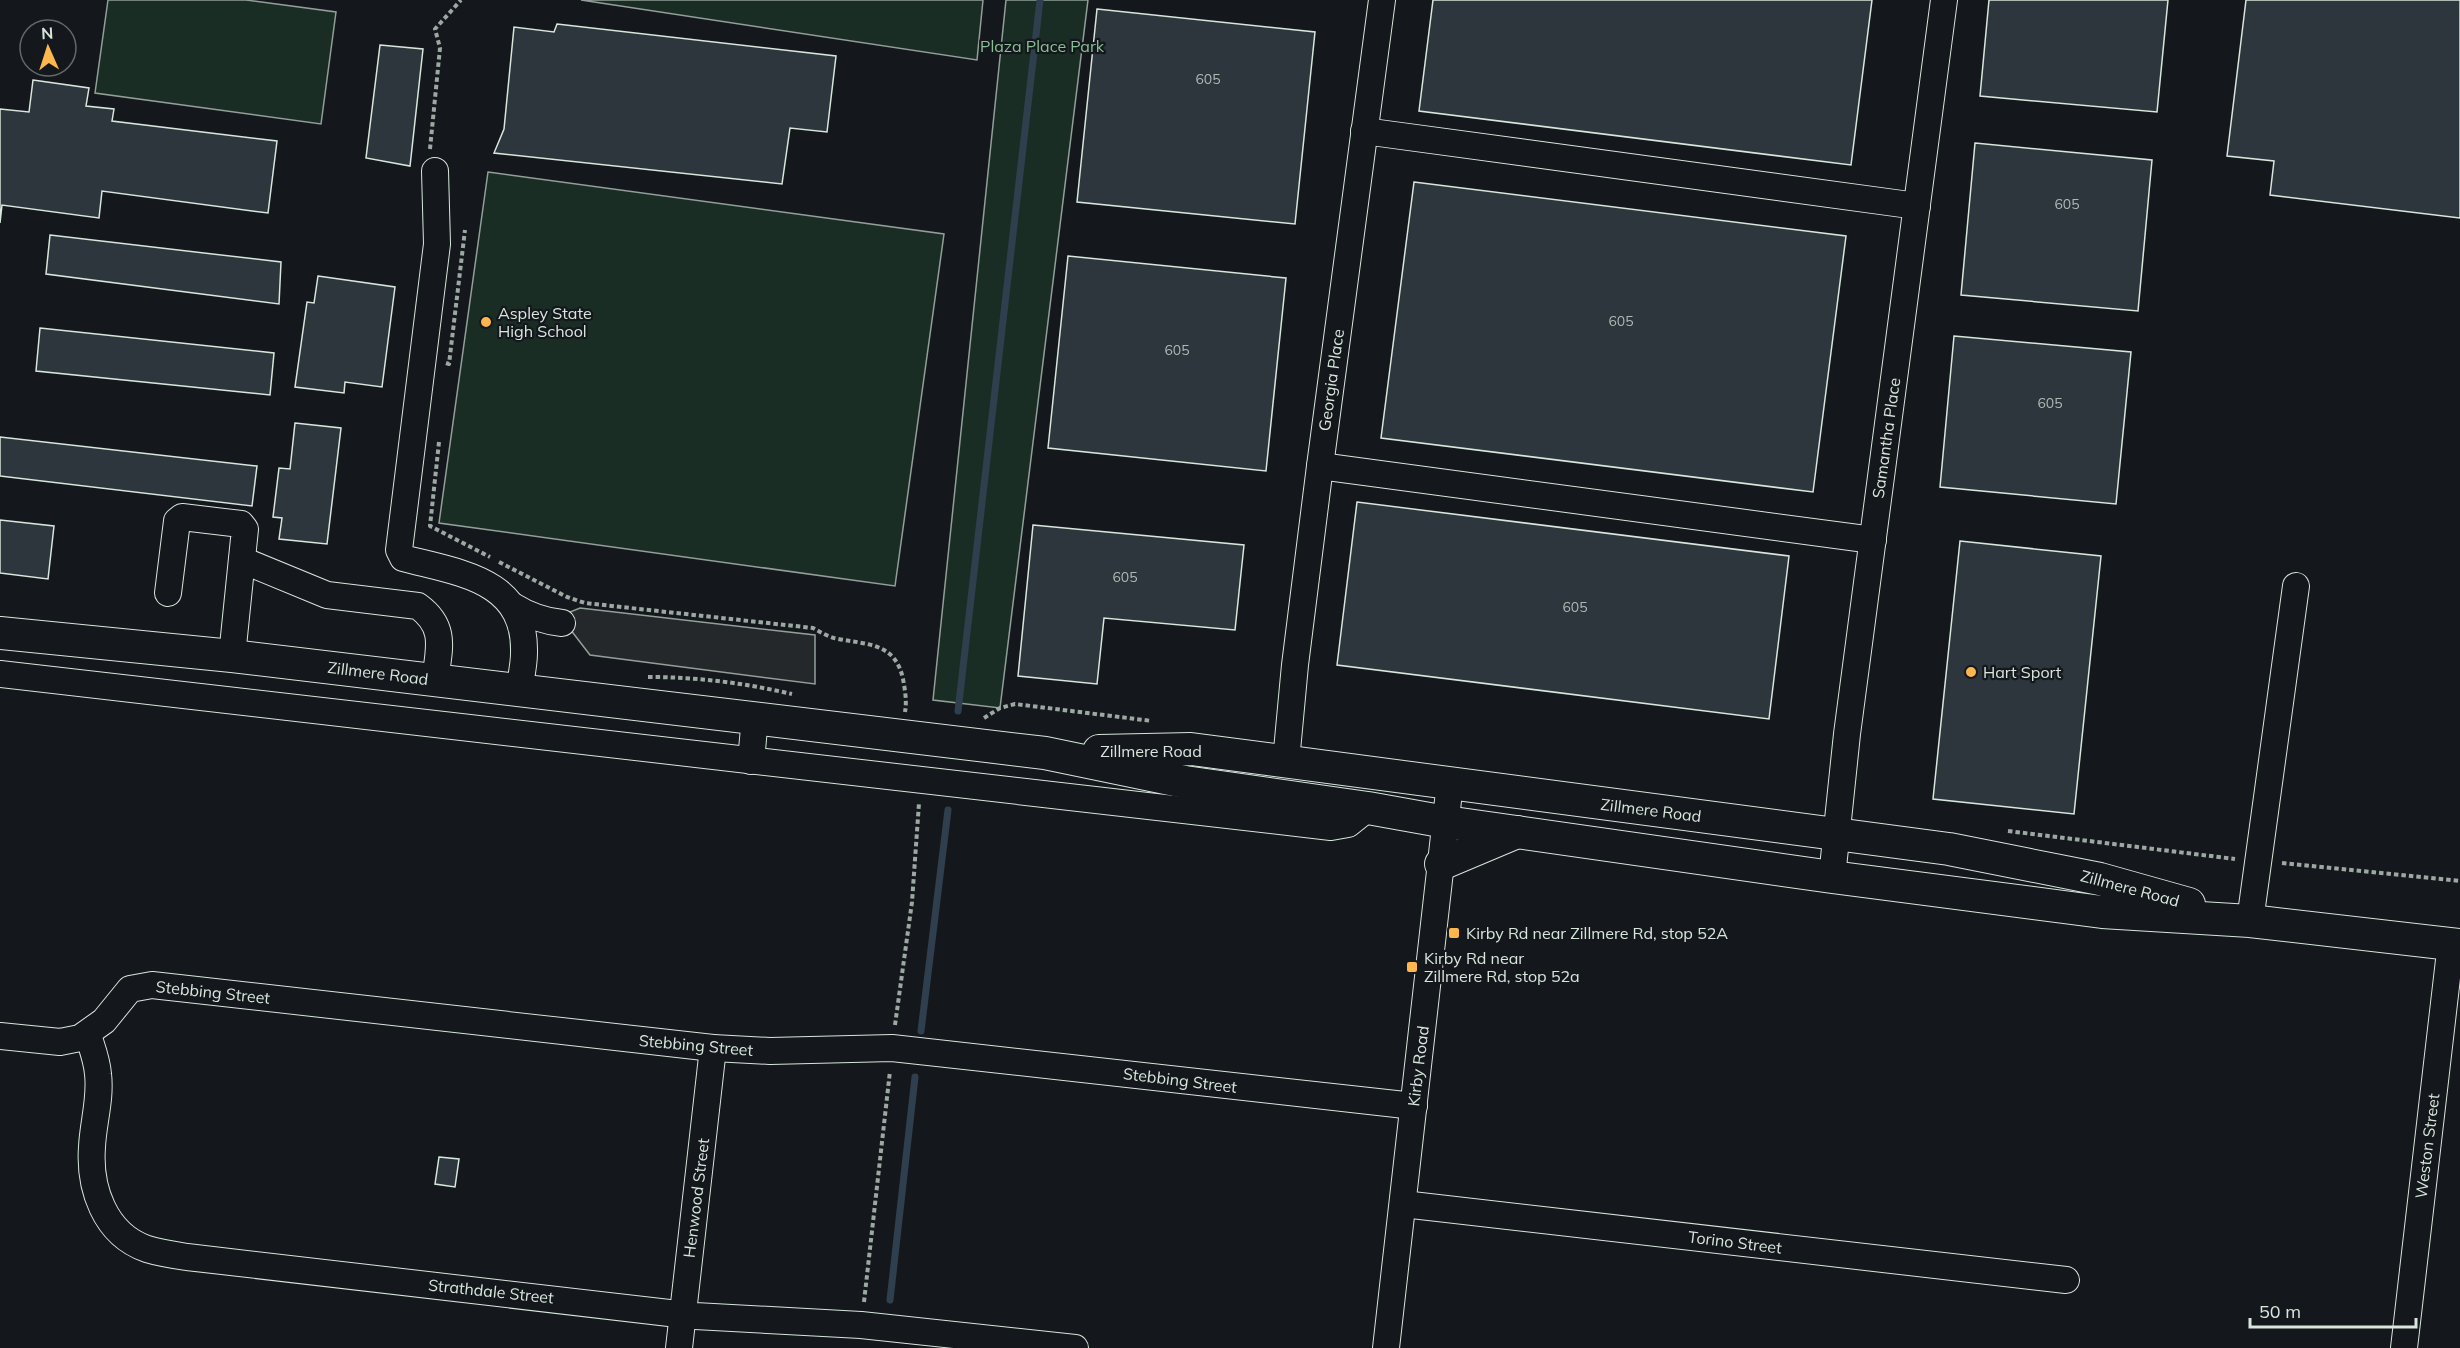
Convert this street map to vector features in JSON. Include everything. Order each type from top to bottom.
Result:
[{"type":"main road","name":"Zillmere Road","points":[[0,633],[232,656],[1045,753],[1185,782],[1368,808],[1446,822],[1832,877],[2102,912],[2250,921],[2455,944]]},
{"type":"main road","name":"Zillmere Road","points":[[1045,753],[1191,749],[1836,833],[1949,849],[2100,879],[2250,921]]},
{"type":"main road","points":[[1441,864],[1517,832]]},
{"type":"street","name":"Georgia Place","points":[[1287,761],[1295,665],[1382,0]]},
{"type":"street","name":"Samantha Place","points":[[1832,877],[1847,734],[1944,0]]},
{"type":"street","points":[[1364,131],[1917,206]]},
{"type":"street","points":[[435,171],[437,244],[399,550],[403,558],[483,580],[506,596],[513,606],[523,631],[524,654],[519,690]]},
{"type":"street","points":[[1320,466],[1873,540]]},
{"type":"street","points":[[168,593],[177,521],[182,517],[241,524],[244,529],[242,560],[232,656]]},
{"type":"street","points":[[242,560],[327,595],[418,606],[437,624],[440,645],[435,680]]},
{"type":"street","points":[[2250,921],[2296,586]]},
{"type":"street","points":[[513,606],[526,615],[544,622],[562,623]]},
{"type":"street","points":[[0,674],[1331,826],[1348,824],[1368,808]]},
{"type":"street","points":[[751,761],[755,717]]},
{"type":"street","name":"Kirby Road","points":[[1386,1348],[1450,783]]},
{"type":"street","name":"Weston Street","points":[[2404,1348],[2455,944]]},
{"type":"street","name":"Stebbing Street","points":[[88,1035],[104,1021],[130,989],[152,985],[713,1048],[770,1051],[892,1048],[1414,1106]]},
{"type":"street","points":[[0,1036],[60,1042],[88,1035]]},
{"type":"street","name":"Strathdale Street","points":[[88,1035],[99,1076],[92,1165],[97,1199],[105,1214],[117,1228],[144,1248],[187,1257],[683,1314],[861,1325],[1075,1348]]},
{"type":"street","name":"Henwood Street","points":[[679,1348],[713,1048]]},
{"type":"street","name":"Torino Street","points":[[1403,1204],[2066,1280]]},
{"type":"path","points":[[435,171],[430,150],[440,48],[435,29],[461,0]]},
{"type":"path","points":[[441,363],[449,364],[465,231]]},
{"type":"path","points":[[439,437],[430,526],[567,597],[585,603],[813,628],[831,637],[857,640],[882,648],[894,656],[900,666],[906,698],[904,715],[897,715]]},
{"type":"path","points":[[645,677],[687,677],[749,684],[795,695]]},
{"type":"path","points":[[979,723],[1000,708],[1015,704],[1157,722]]},
{"type":"path","points":[[861,1325],[892,1048],[911,913],[920,799]]},
{"type":"path","points":[[2004,831],[2258,861],[2351,868],[2460,881]]},
{"type":"green space","points":[[108,0],[246,0],[336,12],[321,124],[95,93]]},
{"type":"green space","points":[[581,0],[983,0],[977,60]]},
{"type":"green space","name":"Plaza Place Park","points":[[1006,0],[1088,0],[1000,708],[933,700]]},
{"type":"green space","points":[[488,172],[944,234],[895,586],[439,523]]},
{"type":"shaded area","points":[[580,608],[815,635],[815,684],[590,655],[560,616]]},
{"type":"building","points":[[1433,0],[1872,0],[1851,165],[1419,111]]},
{"type":"building","points":[[1989,0],[2168,0],[2157,112],[1980,96]]},
{"type":"building","points":[[2246,0],[2460,0],[2460,218],[2270,195],[2274,161],[2227,156]]},
{"type":"building","points":[[1097,9],[1315,32],[1295,224],[1077,202]]},
{"type":"building","points":[[557,24],[836,56],[827,132],[790,128],[782,184],[494,153],[504,129],[514,27],[554,32]]},
{"type":"building","points":[[380,45],[423,49],[410,166],[366,158]]},
{"type":"building","points":[[33,80],[89,88],[86,106],[114,109],[112,121],[277,141],[268,213],[102,191],[99,218],[2,205],[0,223],[0,109],[29,112]]},
{"type":"building","points":[[1975,143],[2152,160],[2138,311],[1961,295]]},
{"type":"building","points":[[1414,182],[1846,236],[1813,492],[1381,438]]},
{"type":"building","points":[[50,235],[281,262],[279,304],[46,274]]},
{"type":"building","points":[[1068,256],[1286,278],[1266,471],[1048,448]]},
{"type":"building","points":[[318,276],[395,287],[382,387],[345,382],[344,393],[295,387],[307,302],[314,303]]},
{"type":"building","points":[[40,328],[274,353],[270,395],[36,371]]},
{"type":"building","points":[[1954,336],[2131,352],[2116,504],[1940,487]]},
{"type":"building","points":[[295,423],[341,428],[327,544],[279,539],[282,518],[273,517],[279,468],[290,469]]},
{"type":"building","points":[[0,437],[257,466],[252,506],[0,476]]},
{"type":"building","points":[[1357,502],[1789,556],[1769,719],[1337,665]]},
{"type":"building","points":[[0,520],[54,526],[48,579],[0,573]]},
{"type":"building","points":[[1033,525],[1244,545],[1235,630],[1104,618],[1097,684],[1018,676]]},
{"type":"building","points":[[1960,541],[2101,556],[2074,814],[1933,799]]},
{"type":"building","points":[[439,1157],[459,1159],[455,1187],[435,1184]]},
{"type":"waterway","points":[[958,711],[1040,0]]},
{"type":"waterway","points":[[921,1031],[948,810]]},
{"type":"waterway","points":[[890,1300],[915,1077]]},
{"type":"place","name":"Aspley State High School","points":[[486,322]]},
{"type":"place","name":"Hart Sport","points":[[1971,672]]},
{"type":"place","name":"Kirby Rd near Zillmere Rd, stop 52A","points":[[1454,933]]},
{"type":"place","name":"Kirby Rd near Zillmere Rd, stop 52a","points":[[1412,967]]}]
